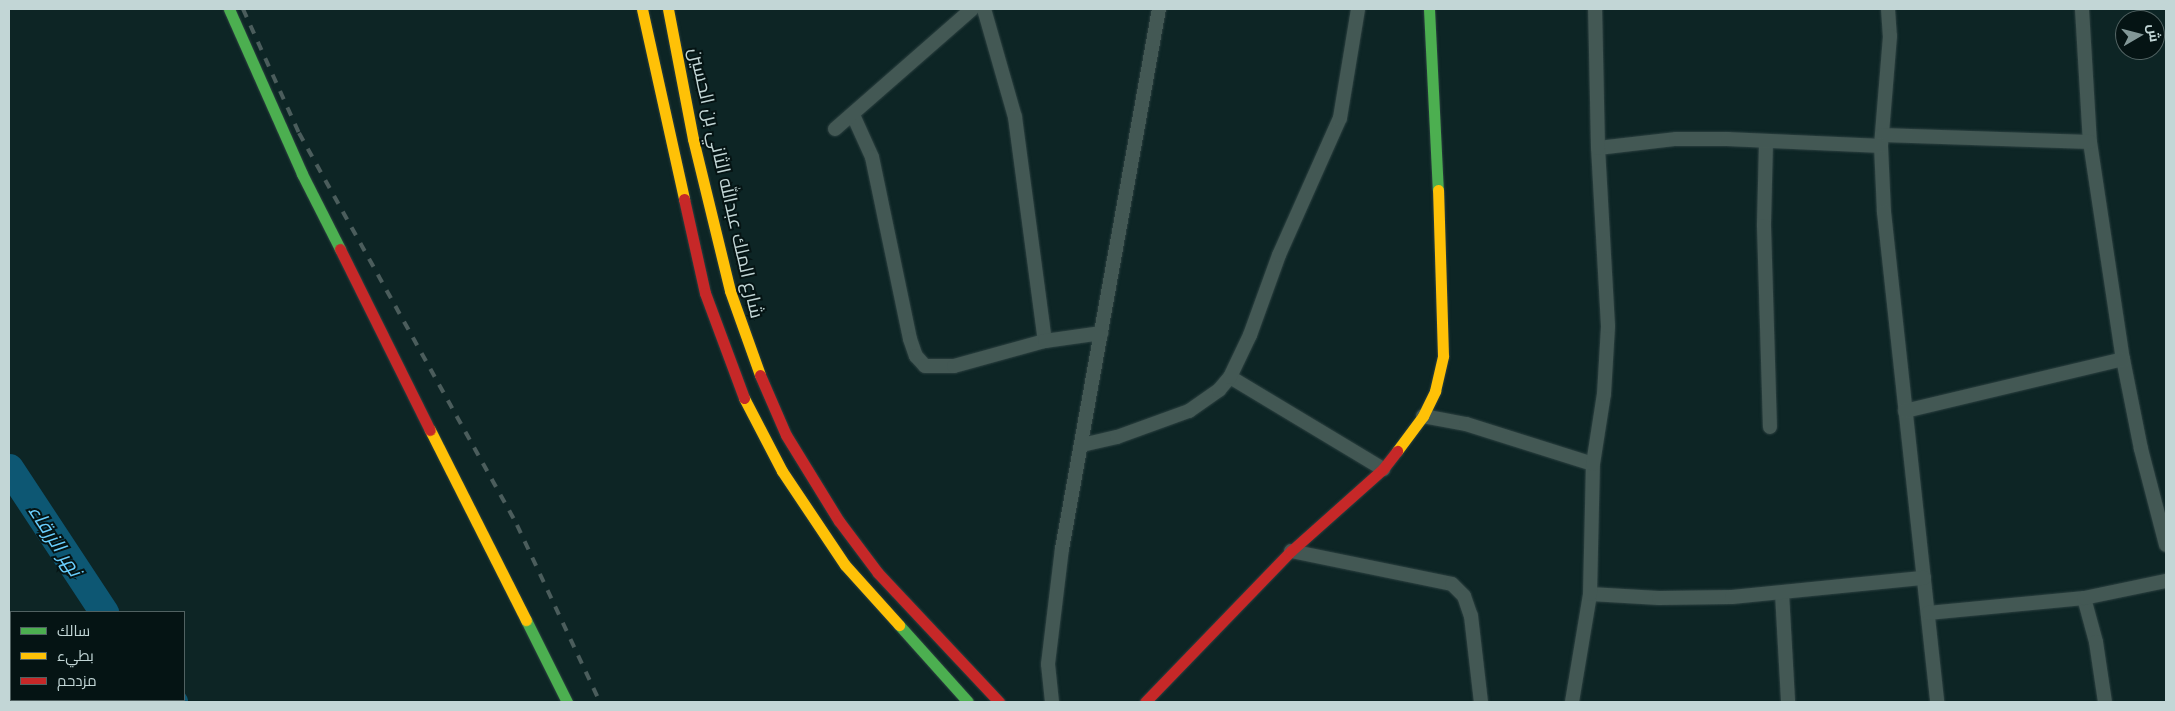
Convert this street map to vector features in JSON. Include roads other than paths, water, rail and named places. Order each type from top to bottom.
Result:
[{"type":"main road","points":[[229,9],[302,174],[567,702]]},
{"type":"main road","points":[[642,9],[705,293],[734,378],[764,439],[795,493],[844,565],[968,702]]},
{"type":"main road","name":"شارع الملك عبدالله الثاني بن الحسين","points":[[668,9],[694,139],[730,291],[763,382],[786,435],[839,521],[878,573],[999,702]]},
{"type":"main road","points":[[1145,702],[1291,552],[1384,470],[1422,416],[1434,392],[1443,356],[1442,261],[1429,9]]},
{"type":"main road","points":[[671,145],[694,139]]},
{"type":"street","points":[[835,130],[972,9]]},
{"type":"street","points":[[984,9],[1015,117],[1045,342]]},
{"type":"street","points":[[1052,702],[1048,664],[1062,549],[1159,9]]},
{"type":"street","points":[[1082,445],[1117,438],[1189,410],[1219,390],[1230,377],[1250,335],[1279,255],[1340,118],[1358,9]]},
{"type":"street","points":[[1572,702],[1590,594],[1592,464],[1604,394],[1608,326],[1598,148],[1595,9]]},
{"type":"street","points":[[1888,9],[1890,36],[1882,140],[1884,212],[1937,702]]},
{"type":"street","points":[[2082,9],[2090,142],[2123,359],[2141,449],[2166,545]]},
{"type":"street","points":[[853,114],[872,158],[902,310],[916,356],[925,366],[940,368],[1045,342],[1101,333]]},
{"type":"street","points":[[1598,148],[1676,139],[1766,142],[1882,140],[2090,142]]},
{"type":"street","points":[[1766,142],[1764,245],[1770,427]]},
{"type":"street","points":[[1906,411],[2123,359]]},
{"type":"street","points":[[1230,377],[1384,470]]},
{"type":"street","points":[[1422,416],[1466,424],[1592,464]]},
{"type":"street","points":[[1291,552],[1452,584],[1464,596],[1471,616],[1481,702]]},
{"type":"street","points":[[1590,594],[1659,598],[1782,593],[1924,578]]},
{"type":"street","points":[[1928,613],[2084,598],[2166,581]]},
{"type":"street","points":[[1782,593],[1788,702]]},
{"type":"street","points":[[2084,598],[2096,642],[2105,702]]},
{"type":"waterway","name":"نهر الزرقاء","points":[[9,468],[103,611]]},
{"type":"railway","points":[[243,9],[299,133],[517,525],[600,702]]}]
